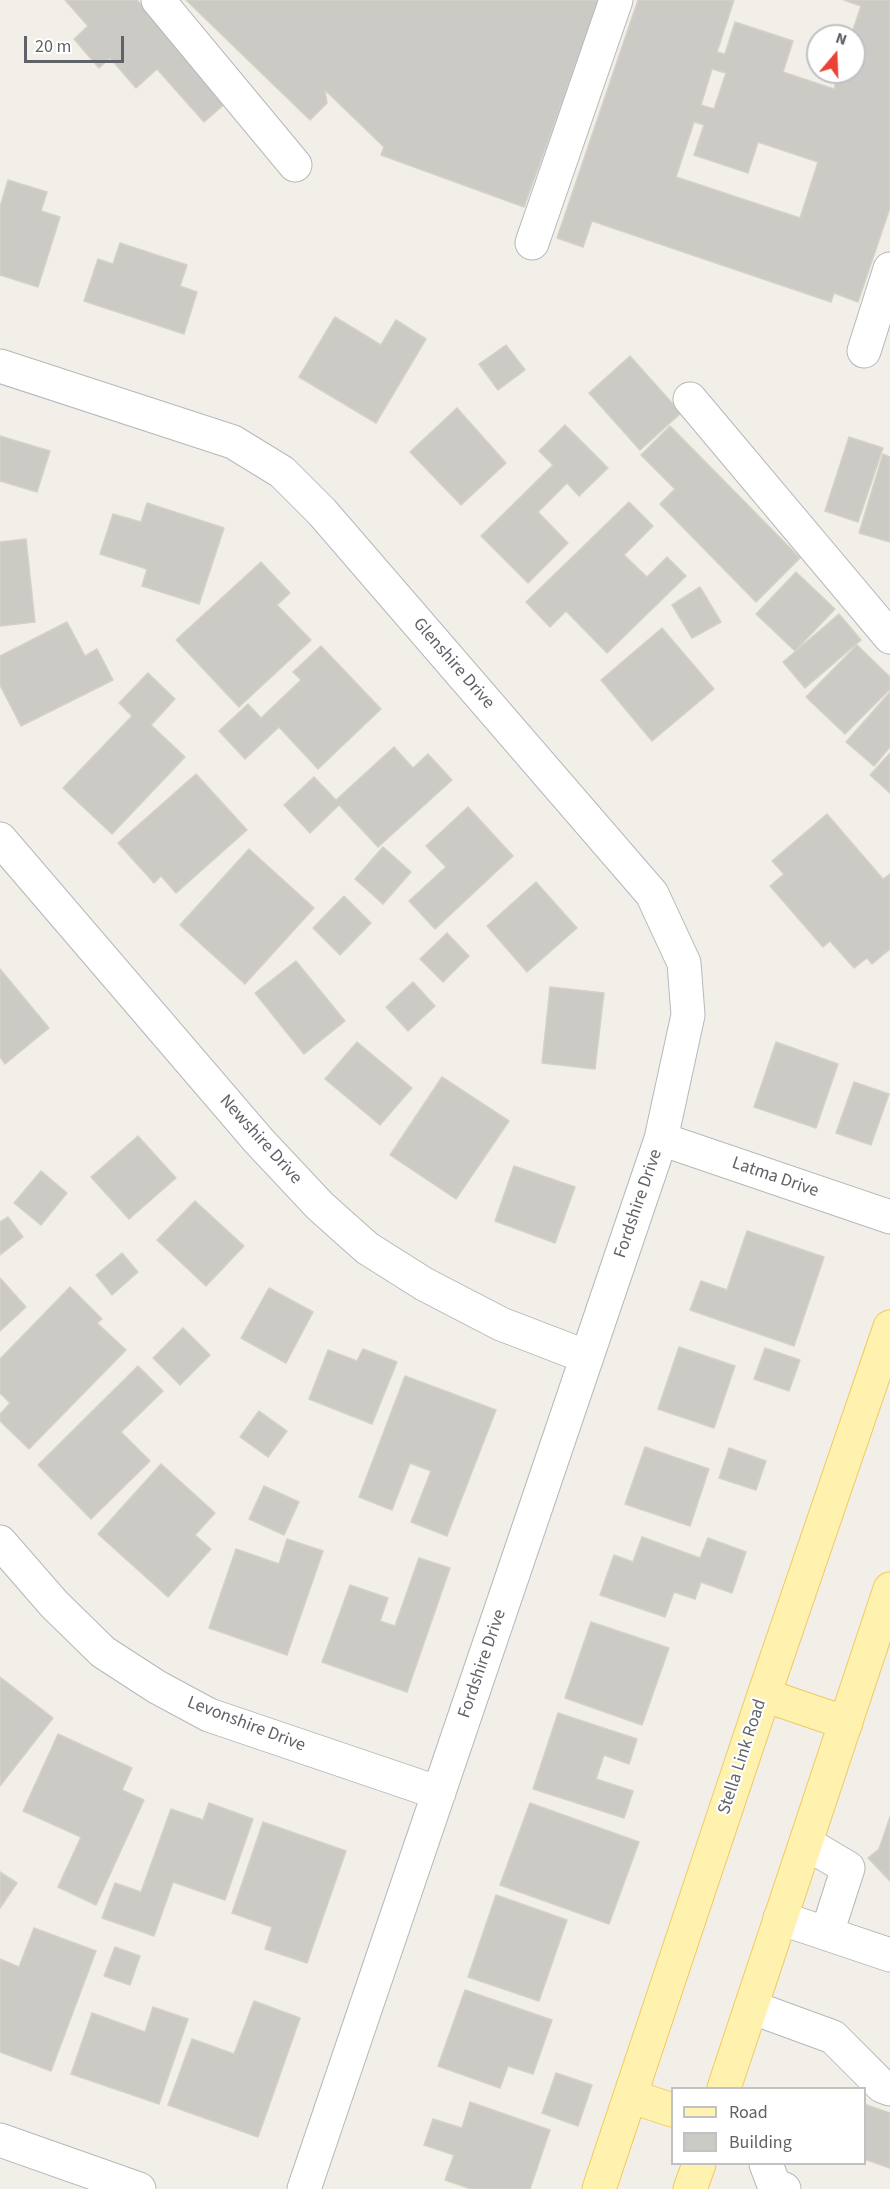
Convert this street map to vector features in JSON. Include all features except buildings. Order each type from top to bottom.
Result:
[{"type":"main road","name":"Stella Link Road","points":[[599,2189],[890,1326]]},
{"type":"main road","points":[[724,2087],[890,1589]]},
{"type":"main road","points":[[764,1695],[846,1723]]},
{"type":"main road","points":[[630,2096],[671,2110]]},
{"type":"main road","points":[[690,2189],[698,2165]]},
{"type":"street","points":[[158,0],[295,165]]},
{"type":"street","points":[[532,243],[616,0]]},
{"type":"street","points":[[864,351],[890,269]]},
{"type":"street","name":"Glenshire Drive","points":[[0,366],[233,442],[282,472],[322,512],[652,894],[684,963],[688,1015],[661,1139]]},
{"type":"street","points":[[690,399],[890,637]]},
{"type":"street","name":"Newshire Drive","points":[[0,839],[259,1141],[320,1206],[367,1248],[424,1284],[501,1324],[587,1357]]},
{"type":"street","name":"Latma Drive","points":[[661,1139],[890,1217]]},
{"type":"street","name":"Fordshire Drive","points":[[304,2189],[661,1139]]},
{"type":"street","name":"Levonshire Drive","points":[[0,1542],[54,1604],[103,1652],[157,1687],[220,1719],[439,1793]]},
{"type":"street","points":[[806,1843],[848,1868],[827,1933]]},
{"type":"street","points":[[780,1918],[890,1955]]},
{"type":"street","points":[[751,2007],[833,2037],[882,2086],[890,2089]]},
{"type":"street","points":[[0,2140],[139,2189]]}]
